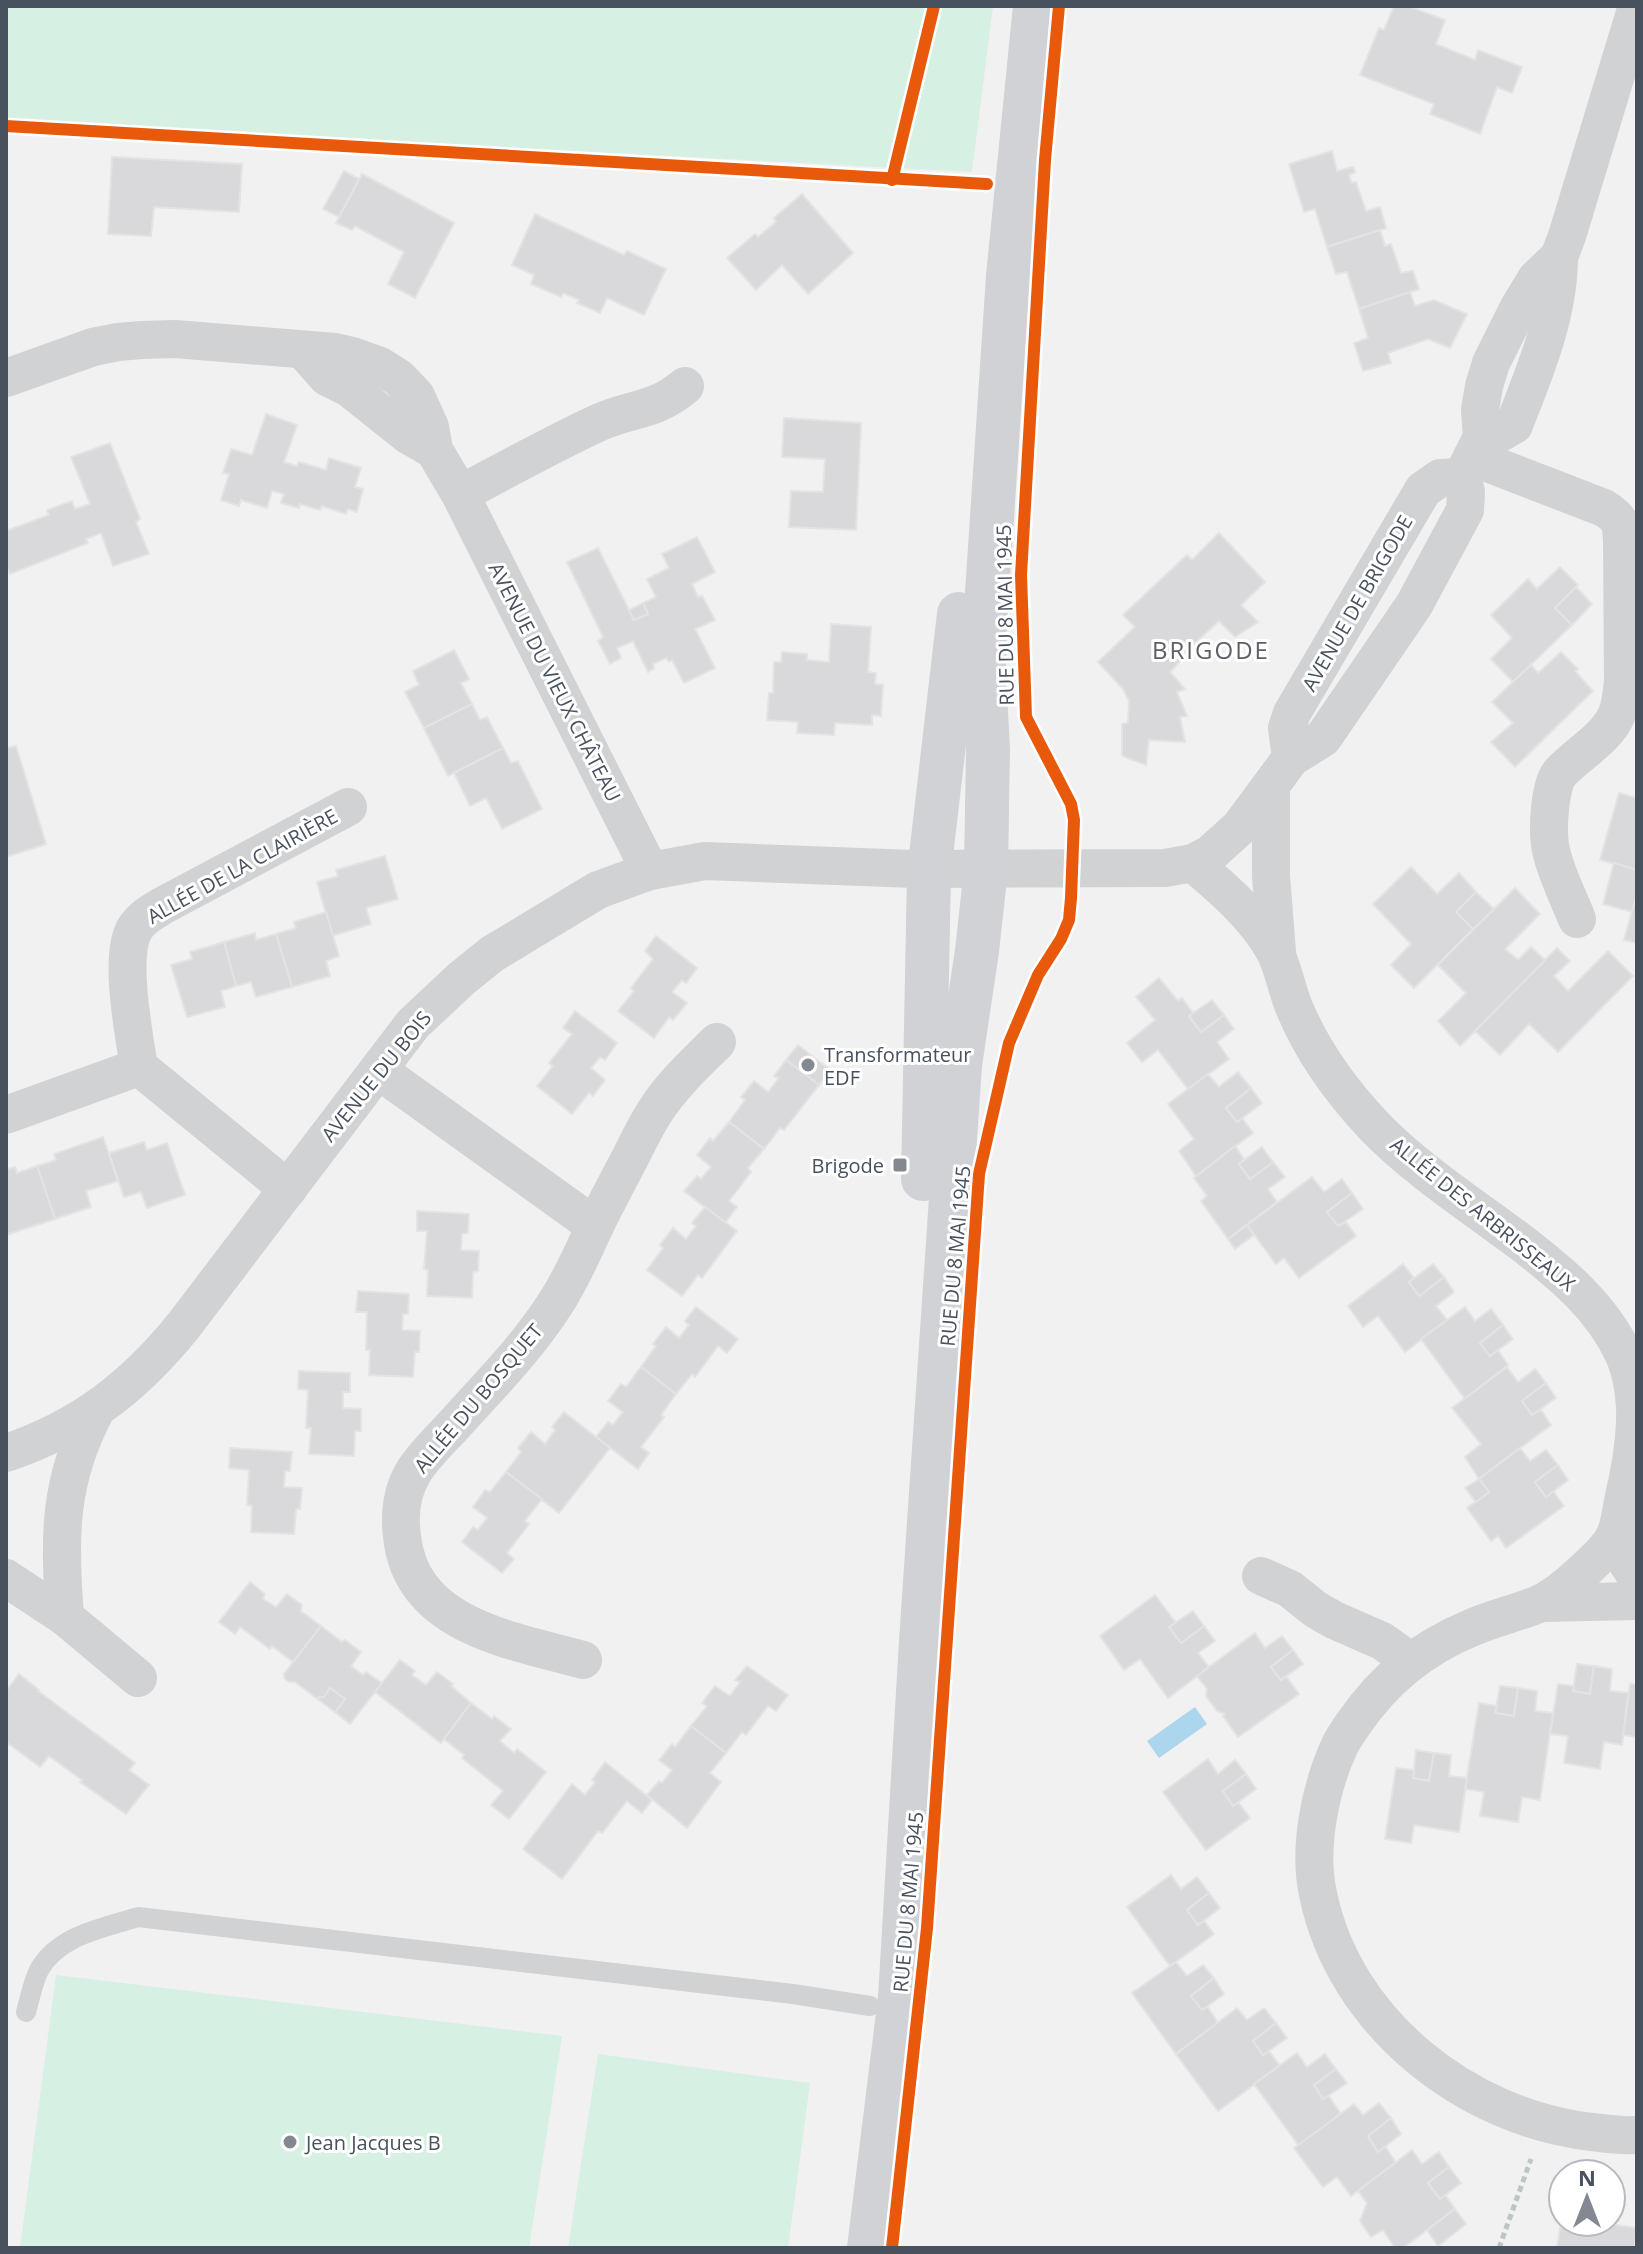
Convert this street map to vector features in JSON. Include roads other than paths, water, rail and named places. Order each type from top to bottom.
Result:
[{"type":"main road","name":"RUE DU 8 MAI 1945","points":[[842,2248],[870,2006],[919,1282],[929,869],[957,642],[984,216],[1009,6]]},
{"type":"main road","name":"RUE DU 8 MAI 1945","points":[[869,2248],[900,1998],[954,1135],[964,1030],[986,869],[988,750],[985,623],[1008,276],[1035,6]]},
{"type":"street","name":"AVENUE DE BRIGODE","points":[[1281,773],[1292,713],[1423,490],[1514,425],[1542,348],[1559,283],[1559,257],[1637,6]]},
{"type":"street","name":"AVENUE DU VIEUX CHÂTEAU","points":[[6,378],[93,347],[118,342],[175,339],[304,351],[327,377],[349,388],[408,435],[434,450],[460,494],[650,871]]},
{"type":"street","points":[[460,494],[602,421],[659,404],[685,386]]},
{"type":"street","points":[[1472,457],[1604,508],[1617,517],[1629,544],[1623,680],[1615,718],[1559,774],[1551,795],[1551,850],[1577,919]]},
{"type":"street","name":"AVENUE DE BRIGODE","points":[[986,869],[1165,868],[1193,863],[1210,854],[1233,834],[1281,773],[1323,738],[1414,605],[1465,510],[1472,457]]},
{"type":"street","name":"ALLÉE DES ARBRISSEAUX","points":[[1281,773],[1269,843],[1277,955],[1296,1013],[1335,1080],[1375,1128],[1421,1167],[1558,1271],[1586,1297],[1610,1329],[1625,1357],[1632,1379],[1635,1408],[1632,1464],[1615,1538]]},
{"type":"street","name":"ALLÉE DE LA CLAIRIÈRE","points":[[139,1067],[128,959],[130,940],[136,926],[162,906],[348,807]]},
{"type":"street","name":"AVENUE DU BOIS","points":[[6,1453],[65,1428],[96,1410],[118,1394],[162,1352],[413,1024],[492,954],[598,890],[650,871],[705,861],[929,869]]},
{"type":"street","name":"ALLÉE DES ARBRISSEAUX","points":[[1193,863],[1253,918],[1277,955]]},
{"type":"street","points":[[929,869],[986,869]]},
{"type":"street","name":"ALLÉE DU BOSQUET","points":[[583,1660],[490,1634],[447,1612],[432,1599],[412,1573],[405,1556],[401,1522],[406,1486],[412,1473],[536,1333],[571,1277],[654,1112],[682,1076],[717,1042]]},
{"type":"street","points":[[6,1115],[139,1067],[288,1189]]},
{"type":"street","points":[[378,1070],[595,1226]]},
{"type":"street","name":"AVENUE DU BOIS","points":[[65,1617],[60,1553],[66,1496],[82,1436],[96,1410]]},
{"type":"street","points":[[1637,1578],[1615,1538],[1569,1585],[1542,1603],[1472,1627],[1410,1661],[1368,1703],[1341,1743],[1324,1791],[1314,1843],[1317,1893],[1333,1943],[1356,1989],[1395,2035],[1437,2071],[1477,2097],[1520,2116],[1567,2129],[1637,2135]]},
{"type":"street","points":[[1261,1576],[1290,1589],[1334,1620],[1382,1641],[1410,1661]]},
{"type":"street","points":[[6,1578],[65,1617],[138,1678]]},
{"type":"street","points":[[1542,1603],[1637,1601]]},
{"type":"lane","points":[[26,2012],[38,1972],[51,1952],[82,1934],[138,1917],[793,1994],[870,2006]]},
{"type":"water","points":[[1195,1707],[1207,1724],[1159,1758],[1147,1741]]},
{"type":"place","name":"Transformateur EDF","points":[[808,1065]]},
{"type":"place","name":"Brigode","points":[[900,1165]]},
{"type":"place","name":"Jean Jacques B","points":[[290,2142]]},
{"type":"district","name":"BRIGODE","points":[[1211,649]]}]
